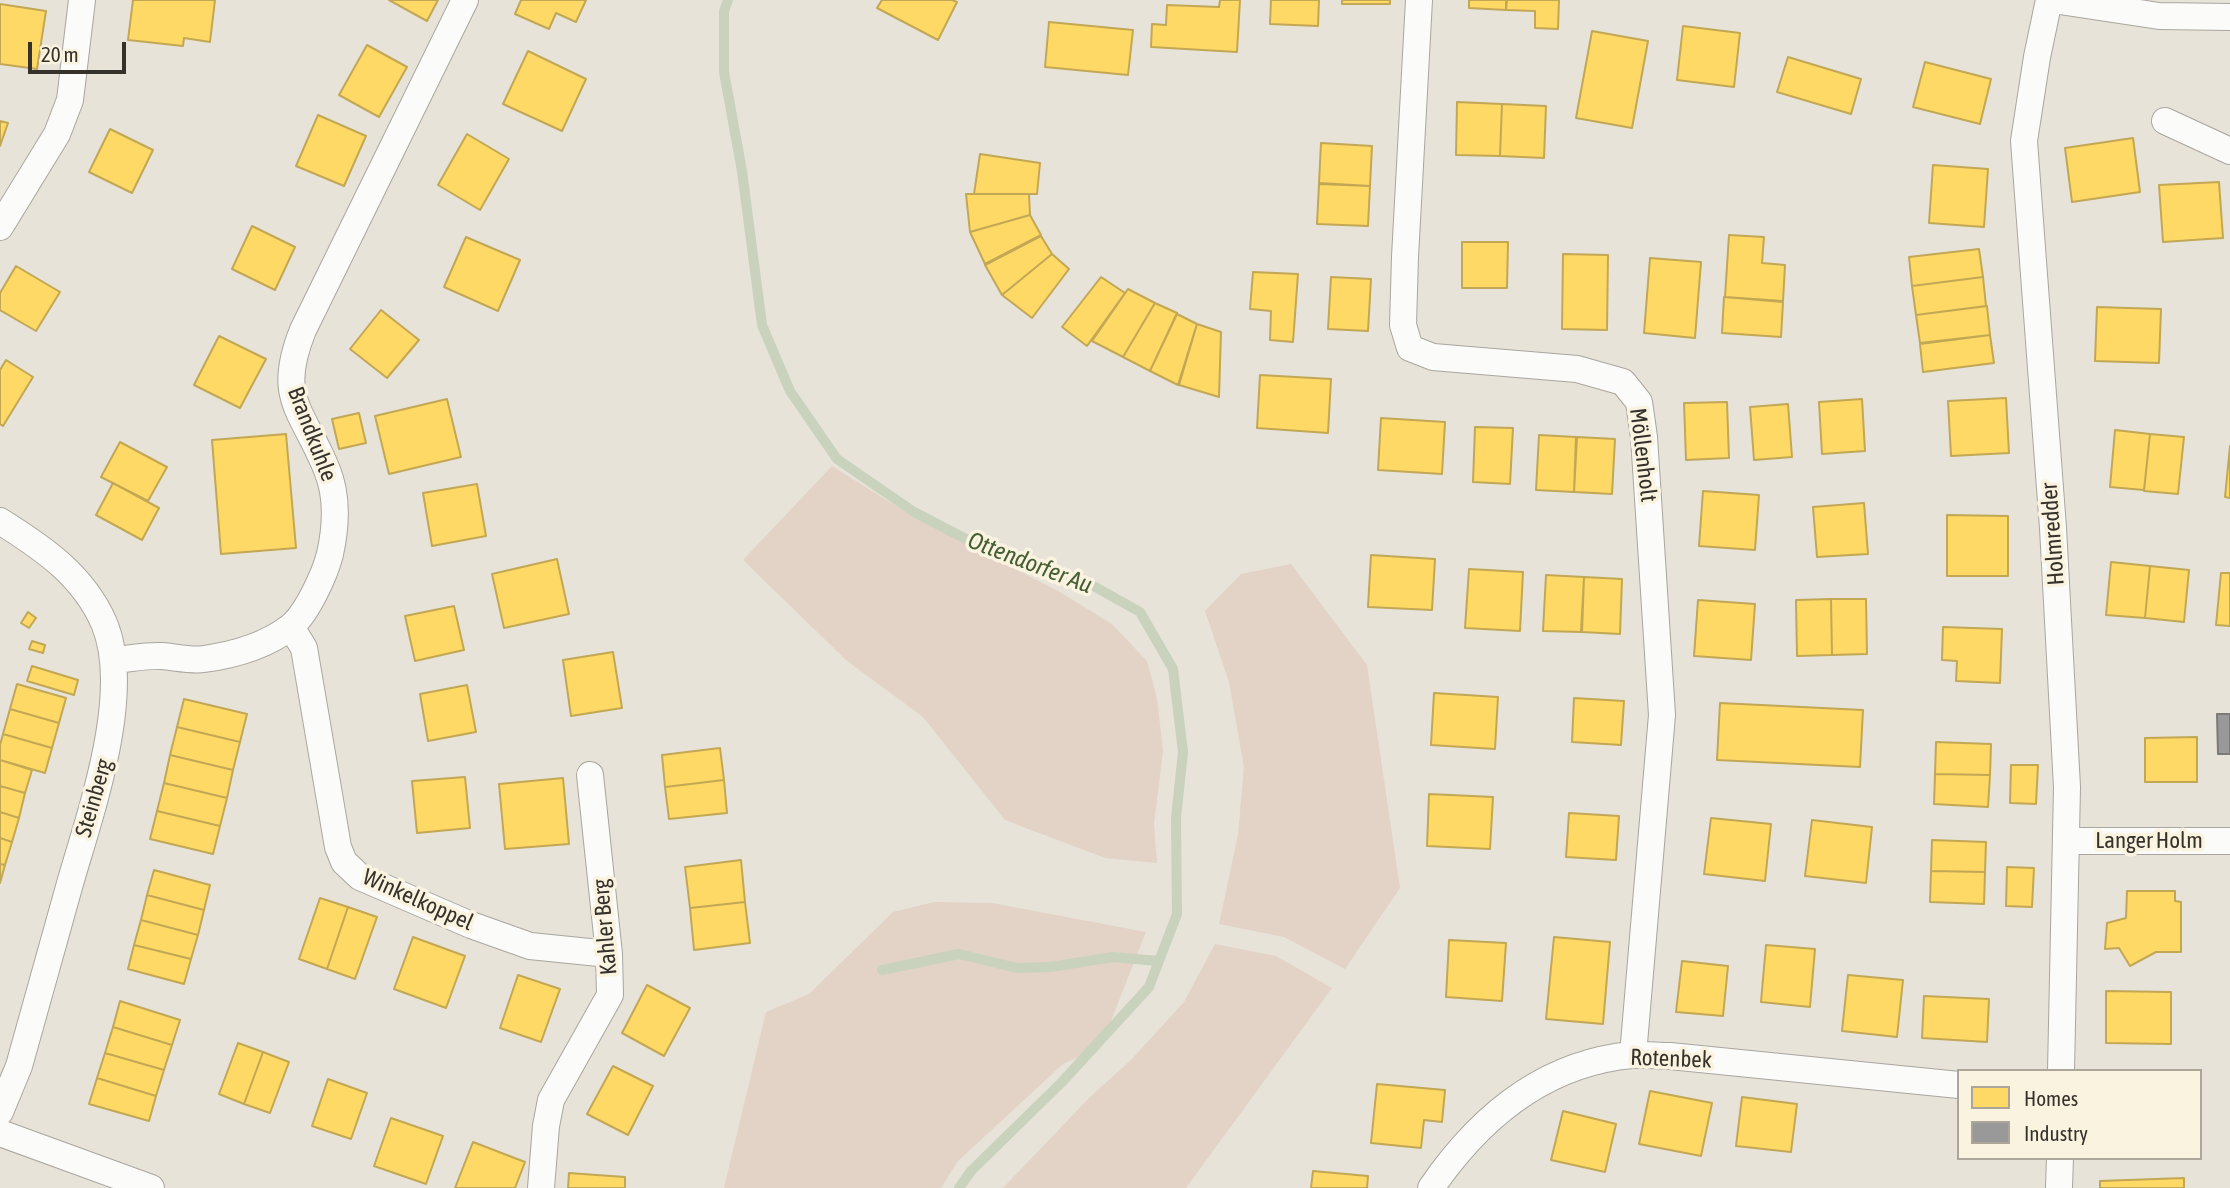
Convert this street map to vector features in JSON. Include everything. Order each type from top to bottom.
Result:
[{"type":"street","points":[[0,227],[57,134],[69,100],[82,0]]},
{"type":"street","name":"Brandkuhle","points":[[114,660],[159,656],[201,660],[249,650],[291,628],[308,605],[327,566],[334,536],[335,497],[328,471],[300,417],[291,390],[290,369],[294,352],[464,0]]},
{"type":"street","name":"Möllenholt","points":[[1419,0],[1403,325],[1410,348],[1433,357],[1577,369],[1623,382],[1639,402],[1644,437],[1662,715],[1633,1055]]},
{"type":"street","points":[[2051,0],[2159,16],[2230,17]]},
{"type":"street","name":"Holmredder","points":[[2051,0],[2037,57],[2024,141],[2053,528],[2067,787],[2061,1069]]},
{"type":"street","points":[[2165,121],[2230,151]]},
{"type":"street","name":"Steinberg","points":[[0,521],[51,554],[85,589],[104,624],[114,660],[108,749],[19,1066],[0,1112]]},
{"type":"street","name":"Winkelkoppel","points":[[291,628],[304,648],[338,847],[344,862],[360,877],[471,925],[530,946],[608,954]]},
{"type":"street","name":"Kahler Berg","points":[[541,1188],[551,1100],[610,995],[590,775]]},
{"type":"street","name":"Langer Holm","points":[[2067,841],[2230,841]]},
{"type":"street","name":"Rotenbek","points":[[1432,1188],[1476,1132],[1511,1100],[1555,1074],[1591,1062],[1633,1055],[1670,1056],[1957,1085]]},
{"type":"street","points":[[0,1133],[151,1188]]},
{"type":"street","points":[[2059,1188],[2060,1160]]},
{"type":"shaded area","points":[[832,466],[915,518],[1058,591],[1112,624],[1147,661],[1157,698],[1163,751],[1154,824],[1157,863],[1105,858],[1005,820],[923,717],[846,660],[743,560]]},
{"type":"shaded area","points":[[1291,564],[1367,665],[1400,888],[1345,969],[1284,937],[1219,924],[1238,835],[1244,767],[1229,682],[1205,611],[1241,574]]},
{"type":"shaded area","points":[[934,902],[992,903],[1146,932],[1101,1046],[1063,1064],[958,1161],[941,1188],[724,1188],[766,1012],[809,994],[893,912]]},
{"type":"shaded area","points":[[1215,944],[1276,956],[1332,988],[1186,1188],[1003,1188],[1090,1097],[1131,1060],[1184,1002]]},
{"type":"building: Homes","points":[[133,0],[215,0],[210,42],[184,38],[183,46],[128,40]]},
{"type":"building: Homes","points":[[389,0],[438,0],[427,21]]},
{"type":"building: Homes","points":[[521,0],[586,0],[576,22],[556,13],[549,29],[515,14]]},
{"type":"building: Homes","points":[[882,0],[957,2],[938,40],[877,8]]},
{"type":"building: Homes","points":[[1220,0],[1240,0],[1237,52],[1151,47],[1152,24],[1166,25],[1167,5],[1219,7]]},
{"type":"building: Homes","points":[[1271,0],[1319,0],[1318,26],[1270,24]]},
{"type":"building: Homes","points":[[1342,0],[1390,0],[1390,4],[1342,4]]},
{"type":"building: Homes","points":[[1469,0],[1506,0],[1506,10],[1469,8]]},
{"type":"building: Homes","points":[[1507,0],[1559,0],[1558,29],[1535,28],[1535,11],[1506,10]]},
{"type":"building: Homes","points":[[0,4],[46,11],[37,69],[0,64]]},
{"type":"building: Homes","points":[[1049,22],[1133,30],[1128,75],[1045,67]]},
{"type":"building: Homes","points":[[1683,26],[1740,33],[1734,87],[1677,80]]},
{"type":"building: Homes","points":[[1592,31],[1648,41],[1632,128],[1576,118]]},
{"type":"building: Homes","points":[[367,45],[407,67],[379,117],[339,95]]},
{"type":"building: Homes","points":[[528,51],[586,79],[562,131],[503,104]]},
{"type":"building: Homes","points":[[1788,57],[1861,79],[1851,114],[1777,92]]},
{"type":"building: Homes","points":[[1925,62],[1991,79],[1980,124],[1913,107]]},
{"type":"building: Homes","points":[[1457,102],[1502,104],[1500,156],[1456,155]]},
{"type":"building: Homes","points":[[1502,104],[1546,106],[1544,158],[1500,156]]},
{"type":"building: Homes","points":[[318,115],[366,136],[344,186],[296,166]]},
{"type":"building: Homes","points":[[0,121],[8,123],[0,146]]},
{"type":"building: Homes","points":[[110,129],[153,150],[132,193],[89,172]]},
{"type":"building: Homes","points":[[467,134],[509,159],[480,210],[438,185]]},
{"type":"building: Homes","points":[[2133,138],[2140,192],[2072,202],[2065,148]]},
{"type":"building: Homes","points":[[1321,143],[1372,146],[1370,186],[1319,183]]},
{"type":"building: Homes","points":[[980,154],[1040,163],[1037,194],[974,194]]},
{"type":"building: Homes","points":[[1933,165],[1988,169],[1984,227],[1929,223]]},
{"type":"building: Homes","points":[[2219,182],[2223,238],[2163,242],[2159,185]]},
{"type":"building: Homes","points":[[1319,184],[1370,186],[1368,226],[1317,224]]},
{"type":"building: Homes","points":[[966,194],[1029,194],[1030,215],[970,232]]},
{"type":"building: Homes","points":[[1030,215],[1041,235],[985,264],[970,232]]},
{"type":"building: Homes","points":[[252,226],[295,247],[275,290],[232,269]]},
{"type":"building: Homes","points":[[1729,235],[1764,237],[1762,263],[1785,265],[1783,301],[1725,297]]},
{"type":"building: Homes","points":[[1041,236],[1052,254],[1002,295],[985,265]]},
{"type":"building: Homes","points":[[466,237],[520,260],[498,311],[444,287]]},
{"type":"building: Homes","points":[[1462,242],[1508,242],[1507,288],[1462,288]]},
{"type":"building: Homes","points":[[1979,249],[1983,277],[1912,286],[1909,257]]},
{"type":"building: Homes","points":[[1052,254],[1069,269],[1032,318],[1002,295]]},
{"type":"building: Homes","points":[[1563,254],[1608,255],[1607,330],[1562,329]]},
{"type":"building: Homes","points":[[1650,258],[1701,262],[1695,338],[1644,333]]},
{"type":"building: Homes","points":[[16,266],[60,292],[36,331],[0,310],[0,293]]},
{"type":"building: Homes","points":[[1253,272],[1298,274],[1293,342],[1270,340],[1271,311],[1250,309]]},
{"type":"building: Homes","points":[[1101,277],[1125,293],[1087,346],[1062,327]]},
{"type":"building: Homes","points":[[1331,277],[1371,279],[1368,331],[1328,329]]},
{"type":"building: Homes","points":[[1983,277],[1986,306],[1916,315],[1912,286]]},
{"type":"building: Homes","points":[[1128,289],[1155,303],[1123,357],[1092,341]]},
{"type":"building: Homes","points":[[1724,297],[1783,302],[1781,337],[1722,333]]},
{"type":"building: Homes","points":[[1155,303],[1177,313],[1150,371],[1123,357]]},
{"type":"building: Homes","points":[[1987,306],[1990,335],[1920,343],[1916,315]]},
{"type":"building: Homes","points":[[2097,307],[2161,309],[2159,363],[2095,361]]},
{"type":"building: Homes","points":[[381,310],[419,340],[387,378],[350,349]]},
{"type":"building: Homes","points":[[1177,314],[1197,324],[1178,385],[1150,371]]},
{"type":"building: Homes","points":[[1197,324],[1221,332],[1219,397],[1179,385]]},
{"type":"building: Homes","points":[[1990,335],[1994,363],[1923,372],[1920,344]]},
{"type":"building: Homes","points":[[219,336],[266,359],[240,408],[194,385]]},
{"type":"building: Homes","points":[[6,360],[33,377],[3,426],[0,424],[0,370]]},
{"type":"building: Homes","points":[[1260,375],[1331,379],[1328,433],[1257,428]]},
{"type":"building: Homes","points":[[2006,398],[2009,453],[1951,456],[1948,401]]},
{"type":"building: Homes","points":[[447,399],[461,457],[389,474],[375,416]]},
{"type":"building: Homes","points":[[1862,399],[1865,451],[1822,454],[1819,402]]},
{"type":"building: Homes","points":[[1727,402],[1729,458],[1686,460],[1684,403]]},
{"type":"building: Homes","points":[[1788,404],[1792,457],[1754,460],[1750,407]]},
{"type":"building: Homes","points":[[359,413],[366,443],[339,449],[332,419]]},
{"type":"building: Homes","points":[[1381,418],[1445,422],[1442,474],[1378,470]]},
{"type":"building: Homes","points":[[1475,427],[1513,428],[1510,484],[1473,482]]},
{"type":"building: Homes","points":[[2115,430],[2150,434],[2144,490],[2110,487]]},
{"type":"building: Homes","points":[[286,434],[296,548],[221,554],[212,440]]},
{"type":"building: Homes","points":[[2150,434],[2184,437],[2178,494],[2144,491]]},
{"type":"building: Homes","points":[[1539,435],[1576,437],[1574,492],[1536,490]]},
{"type":"building: Homes","points":[[1577,437],[1615,439],[1612,494],[1574,492]]},
{"type":"building: Homes","points":[[120,442],[167,467],[148,501],[101,477]]},
{"type":"building: Homes","points":[[2230,446],[2230,498],[2225,497]]},
{"type":"building: Homes","points":[[113,483],[159,508],[142,540],[96,515]]},
{"type":"building: Homes","points":[[477,484],[486,536],[432,546],[423,493]]},
{"type":"building: Homes","points":[[1703,491],[1759,495],[1755,550],[1699,546]]},
{"type":"building: Homes","points":[[1864,503],[1868,554],[1817,557],[1813,507]]},
{"type":"building: Homes","points":[[1947,515],[2008,516],[2008,576],[1947,576]]},
{"type":"building: Homes","points":[[1371,555],[1435,559],[1432,610],[1368,607]]},
{"type":"building: Homes","points":[[557,559],[569,614],[504,628],[492,574]]},
{"type":"building: Homes","points":[[2111,562],[2150,566],[2145,618],[2106,615]]},
{"type":"building: Homes","points":[[2150,566],[2189,570],[2184,622],[2145,618]]},
{"type":"building: Homes","points":[[1469,569],[1523,572],[1520,631],[1465,628]]},
{"type":"building: Homes","points":[[2221,573],[2230,573],[2230,626],[2216,625]]},
{"type":"building: Homes","points":[[1546,575],[1584,577],[1581,632],[1543,631]]},
{"type":"building: Homes","points":[[1584,577],[1622,579],[1620,634],[1582,632]]},
{"type":"building: Homes","points":[[1831,599],[1832,655],[1797,656],[1796,600]]},
{"type":"building: Homes","points":[[1831,599],[1866,599],[1867,654],[1832,655]]},
{"type":"building: Homes","points":[[1698,600],[1755,604],[1751,660],[1694,656]]},
{"type":"building: Homes","points":[[454,606],[464,650],[415,661],[405,616]]},
{"type":"building: Homes","points":[[28,612],[36,618],[29,628],[21,623]]},
{"type":"building: Homes","points":[[1943,627],[2002,629],[2000,683],[1956,681],[1957,661],[1942,660]]},
{"type":"building: Homes","points":[[32,641],[45,645],[43,653],[29,649]]},
{"type":"building: Homes","points":[[613,652],[622,708],[571,716],[563,660]]},
{"type":"building: Homes","points":[[32,666],[78,680],[74,695],[27,681]]},
{"type":"building: Homes","points":[[17,684],[66,698],[59,723],[10,709]]},
{"type":"building: Homes","points":[[467,685],[476,732],[428,741],[420,694]]},
{"type":"building: Homes","points":[[1434,693],[1498,697],[1495,749],[1431,745]]},
{"type":"building: Homes","points":[[1574,698],[1624,701],[1621,745],[1572,742]]},
{"type":"building: Homes","points":[[184,699],[247,714],[240,742],[177,727]]},
{"type":"building: Homes","points":[[1720,703],[1863,710],[1860,767],[1717,760]]},
{"type":"building: Homes","points":[[10,709],[59,723],[52,748],[3,734]]},
{"type":"building: Homes","points":[[177,727],[240,742],[233,770],[170,755]]},
{"type":"building: Homes","points":[[3,734],[52,748],[45,773],[0,760]]},
{"type":"building: Homes","points":[[2197,737],[2197,782],[2145,782],[2145,738]]},
{"type":"building: Homes","points":[[1936,742],[1991,744],[1990,775],[1935,774]]},
{"type":"building: Homes","points":[[720,748],[724,780],[665,787],[662,755]]},
{"type":"building: Homes","points":[[170,755],[233,770],[227,798],[164,783]]},
{"type":"building: Homes","points":[[0,760],[32,770],[25,793],[0,786]]},
{"type":"building: Homes","points":[[2011,765],[2038,765],[2036,804],[2010,803]]},
{"type":"building: Homes","points":[[1935,774],[1990,775],[1988,807],[1934,804]]},
{"type":"building: Homes","points":[[465,777],[470,828],[417,833],[412,781]]},
{"type":"building: Homes","points":[[563,778],[569,844],[505,849],[499,784]]},
{"type":"building: Homes","points":[[724,780],[727,813],[669,819],[665,787]]},
{"type":"building: Homes","points":[[164,783],[227,798],[220,826],[157,811]]},
{"type":"building: Homes","points":[[0,786],[25,793],[19,818],[0,812]]},
{"type":"building: Homes","points":[[1429,794],[1493,797],[1490,849],[1427,846]]},
{"type":"building: Homes","points":[[157,811],[220,826],[213,854],[150,839]]},
{"type":"building: Homes","points":[[0,812],[19,818],[12,842],[0,838]]},
{"type":"building: Homes","points":[[1569,813],[1619,816],[1616,860],[1566,857]]},
{"type":"building: Homes","points":[[1711,818],[1771,824],[1765,881],[1704,874]]},
{"type":"building: Homes","points":[[1812,820],[1872,827],[1866,883],[1805,876]]},
{"type":"building: Homes","points":[[0,838],[12,842],[5,865],[0,864]]},
{"type":"building: Homes","points":[[1932,840],[1986,842],[1985,872],[1931,871]]},
{"type":"building: Homes","points":[[741,860],[745,902],[690,908],[685,867]]},
{"type":"building: Homes","points":[[0,864],[5,865],[0,883]]},
{"type":"building: Homes","points":[[2007,867],[2034,868],[2032,907],[2006,906]]},
{"type":"building: Homes","points":[[154,870],[210,885],[204,910],[147,895]]},
{"type":"building: Homes","points":[[1931,871],[1985,872],[1984,904],[1930,902]]},
{"type":"building: Homes","points":[[2127,891],[2175,891],[2175,901],[2181,902],[2181,952],[2156,952],[2130,966],[2119,948],[2105,949],[2107,923],[2126,918]]},
{"type":"building: Homes","points":[[147,895],[204,910],[198,935],[141,920]]},
{"type":"building: Homes","points":[[320,898],[348,907],[327,969],[299,959]]},
{"type":"building: Homes","points":[[745,902],[750,943],[694,950],[690,908]]},
{"type":"building: Homes","points":[[348,907],[377,917],[355,979],[327,969]]},
{"type":"building: Homes","points":[[141,920],[198,935],[191,959],[134,945]]},
{"type":"building: Homes","points":[[413,937],[465,956],[446,1008],[394,989]]},
{"type":"building: Homes","points":[[1554,937],[1610,942],[1603,1024],[1546,1019]]},
{"type":"building: Homes","points":[[1449,940],[1506,943],[1502,1001],[1446,997]]},
{"type":"building: Homes","points":[[134,945],[191,959],[184,984],[128,969]]},
{"type":"building: Homes","points":[[1766,945],[1815,949],[1810,1007],[1761,1002]]},
{"type":"building: Homes","points":[[1682,961],[1728,966],[1723,1016],[1676,1012]]},
{"type":"building: Homes","points":[[518,975],[560,989],[541,1042],[500,1028]]},
{"type":"building: Homes","points":[[1848,975],[1903,980],[1897,1037],[1842,1031]]},
{"type":"building: Homes","points":[[647,985],[690,1008],[664,1056],[622,1033]]},
{"type":"building: Homes","points":[[2106,991],[2171,992],[2171,1044],[2106,1043]]},
{"type":"building: Homes","points":[[1924,996],[1989,999],[1987,1042],[1922,1038]]},
{"type":"building: Homes","points":[[120,1001],[180,1020],[172,1045],[113,1027]]},
{"type":"building: Homes","points":[[113,1027],[172,1045],[164,1070],[105,1053]]},
{"type":"building: Homes","points":[[238,1043],[263,1052],[244,1104],[219,1094]]},
{"type":"building: Homes","points":[[263,1052],[289,1062],[270,1113],[244,1104]]},
{"type":"building: Homes","points":[[105,1053],[164,1070],[156,1096],[97,1078]]},
{"type":"building: Homes","points":[[613,1066],[653,1086],[628,1135],[587,1114]]},
{"type":"building: Homes","points":[[97,1078],[156,1096],[149,1121],[89,1104]]},
{"type":"building: Homes","points":[[328,1079],[367,1093],[351,1139],[312,1126]]},
{"type":"building: Homes","points":[[1377,1084],[1445,1090],[1442,1122],[1424,1120],[1421,1148],[1371,1143]]},
{"type":"building: Homes","points":[[1650,1091],[1712,1103],[1701,1156],[1639,1144]]},
{"type":"building: Homes","points":[[1742,1097],[1797,1104],[1791,1152],[1736,1146]]},
{"type":"building: Homes","points":[[1563,1111],[1616,1124],[1605,1172],[1551,1160]]},
{"type":"building: Homes","points":[[391,1118],[443,1136],[426,1184],[374,1166]]},
{"type":"building: Homes","points":[[473,1142],[525,1162],[515,1188],[455,1188]]},
{"type":"building: Homes","points":[[1313,1171],[1368,1176],[1367,1188],[1311,1188]]},
{"type":"building: Homes","points":[[569,1173],[625,1177],[625,1188],[568,1188]]},
{"type":"building: Homes","points":[[2184,1178],[2184,1188],[2100,1188],[2100,1181]]},
{"type":"building: Industry","points":[[2217,714],[2230,714],[2230,754],[2218,754]]},
{"type":"waterway","name":"Ottendorfer Au","points":[[728,0],[724,11],[724,72],[742,171],[762,325],[790,391],[837,459],[914,512],[989,551],[1081,579],[1140,612],[1173,669],[1183,752],[1176,818],[1177,914],[1149,987],[1062,1082],[971,1171],[959,1188]]},
{"type":"waterway","points":[[882,970],[959,954],[1017,968],[1050,967],[1113,957],[1158,961]]}]
